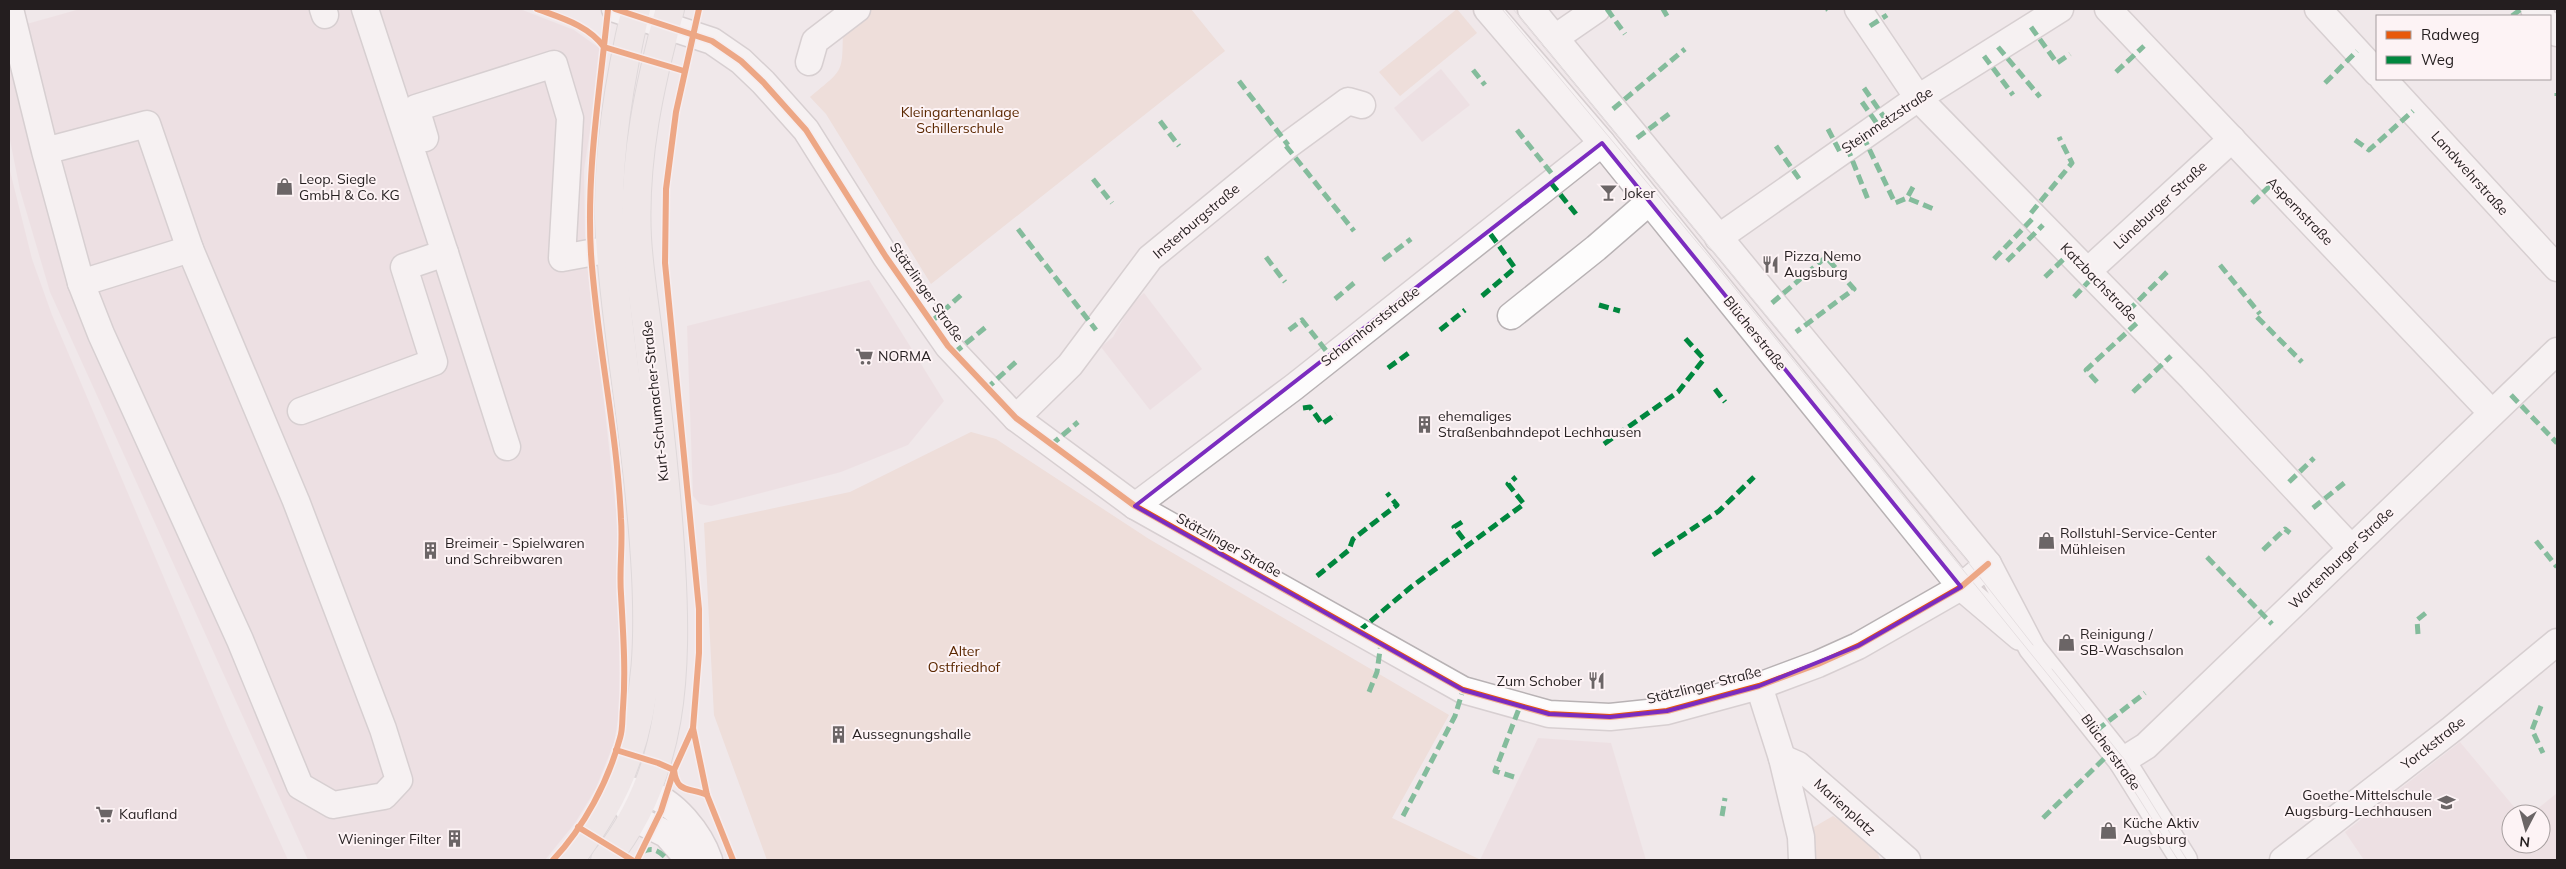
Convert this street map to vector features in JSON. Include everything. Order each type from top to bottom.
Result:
[{"type":"main road","name":"Kurt-Schumacher-Straße","points":[[570,860],[615,789],[628,754],[640,709],[648,618],[637,468],[611,249],[609,178],[629,11]]},
{"type":"main road","name":"Kurt-Schumacher-Straße","points":[[605,860],[634,818],[647,792],[658,763],[670,700],[675,624],[670,529],[638,255],[637,218],[640,158],[648,97],[668,16]]},
{"type":"street","points":[[10,9],[45,151],[81,283],[101,334],[240,640],[300,786],[333,805],[384,796],[399,780],[383,729],[296,501],[190,249],[147,124],[45,151]]},
{"type":"street","points":[[365,9],[507,447]]},
{"type":"street","points":[[809,62],[815,41],[857,9]]},
{"type":"street","name":"Blücherstraße","points":[[1487,9],[1602,143],[1961,586],[2032,648],[2122,761],[2184,860]]},
{"type":"street","name":"Blücherstraße","points":[[1531,9],[1988,564],[2032,648]]},
{"type":"street","points":[[1555,38],[1597,9]]},
{"type":"street","name":"Katzbachstraße","points":[[1858,9],[1918,98],[2089,270],[2350,548]]},
{"type":"street","name":"Steinmetzstraße","points":[[1718,238],[1918,98],[2060,9]]},
{"type":"street","name":"Aspernstraße","points":[[2108,9],[2492,413]]},
{"type":"street","points":[[2318,9],[2376,72]]},
{"type":"street","name":"Stätzlinger Straße","points":[[629,11],[668,16],[712,41],[746,66],[788,109],[806,130],[886,257],[948,346],[1016,418],[1136,506],[1463,690],[1549,714],[1610,717],[1667,711],[1760,686],[1818,664],[1858,646],[1961,586],[1988,564]]},
{"type":"street","points":[[426,138],[416,108],[554,64],[570,118],[562,258],[611,249]]},
{"type":"street","name":"Landwehrstraße","points":[[2384,80],[2557,268]]},
{"type":"street","name":"Insterburgstraße","points":[[1016,418],[1070,366],[1150,258],[1288,144],[1348,102],[1362,105]]},
{"type":"street","name":"Lüneburger Straße","points":[[2089,270],[2232,139]]},
{"type":"street","name":"Scharnhorststraße","points":[[1136,506],[1294,386],[1602,143]]},
{"type":"street","points":[[1511,316],[1596,248],[1649,202]]},
{"type":"street","points":[[81,283],[190,249]]},
{"type":"street","points":[[301,411],[434,362],[404,267],[445,254]]},
{"type":"street","name":"Wartenburger Straße","points":[[2122,761],[2146,746],[2557,351]]},
{"type":"street","name":"Yorckstraße","points":[[2283,860],[2452,729],[2557,642]]},
{"type":"street","points":[[1760,686],[1782,758],[1801,836],[1802,860]]},
{"type":"street","name":"Marienplatz","points":[[1782,758],[1798,765],[1907,860]]},
{"type":"street","points":[[615,789],[647,792],[665,802],[683,818],[700,841],[709,860]]},
{"type":"street","points":[[615,789],[634,818],[666,834],[689,860]]},
{"type":"highlighted area","points":[[1602,143],[1961,587],[1858,646],[1759,686],[1667,711],[1610,717],[1549,714],[1463,690],[1135,506]]},
{"type":"shaded area","points":[[80,9],[520,9],[574,30],[602,50],[584,170],[585,234],[618,527],[620,708],[614,743],[595,790],[575,823],[545,860],[308,860],[50,292],[20,190],[9,135],[9,29]]},
{"type":"shaded area","points":[[1441,69],[1470,105],[1422,142],[1394,108]]},
{"type":"shaded area","points":[[9,167],[32,259],[52,315],[228,728],[288,860],[9,860]]},
{"type":"shaded area","points":[[869,280],[944,401],[908,445],[841,472],[711,506],[700,504],[693,496],[687,326]]},
{"type":"shaded area","points":[[1144,293],[1202,369],[1150,410],[1101,347],[1113,337],[1132,303]]},
{"type":"shaded area","points":[[1538,738],[1611,743],[1646,860],[1480,860]]},
{"type":"shaded area","name":"Goethe-Mittelschule Augsburg-Lechhausen","points":[[2460,742],[2512,804],[2501,804],[2501,854],[2551,854],[2551,804],[2543,804],[2557,793],[2557,860],[2364,860],[2345,832]]},
{"type":"green space","name":"Kleingartenanlage Schillerschule","points":[[870,9],[1191,9],[1225,51],[931,284],[826,114],[810,97],[836,75],[839,69],[842,55],[843,29]]},
{"type":"green space","points":[[1457,9],[1477,33],[1400,96],[1379,72]]},
{"type":"green space","name":"Alter Ostfriedhof","points":[[971,432],[996,439],[1149,539],[1449,715],[1392,818],[1481,860],[767,860],[714,715],[704,523],[850,492]]},
{"type":"green space","points":[[1833,816],[1867,841],[1873,847],[1880,860],[1810,860],[1809,830]]},
{"type":"tram line","points":[[1502,9],[1711,259],[2092,729],[2119,767],[2178,860]]},
{"type":"tram line","points":[[1513,9],[1931,515],[2033,645]]},
{"type":"tram line","points":[[2052,669],[2124,759],[2187,860]]},
{"type":"marked path","points":[[1607,9],[1625,34]]},
{"type":"marked path","points":[[1663,9],[1667,16]]},
{"type":"marked path","points":[[2513,15],[2521,9]]},
{"type":"marked path","points":[[1870,26],[1887,15]]},
{"type":"marked path","points":[[2031,27],[2057,63],[2070,54]]},
{"type":"marked path","points":[[2116,72],[2144,46]]},
{"type":"marked path","points":[[1998,47],[2040,97]]},
{"type":"marked path","points":[[1613,109],[1685,49]]},
{"type":"marked path","points":[[2325,83],[2357,51]]},
{"type":"marked path","points":[[1984,56],[2013,95]]},
{"type":"marked path","points":[[1473,70],[1485,85]]},
{"type":"marked path","points":[[1239,81],[1288,145]]},
{"type":"marked path","points":[[1864,88],[1886,120]]},
{"type":"marked path","points":[[1862,102],[1878,125]]},
{"type":"marked path","points":[[2355,140],[2369,150],[2413,111]]},
{"type":"marked path","points":[[1637,138],[1669,114]]},
{"type":"marked path","points":[[1160,121],[1179,146]]},
{"type":"marked path","points":[[1828,129],[1840,152]]},
{"type":"marked path","points":[[1517,130],[1556,179]]},
{"type":"marked path","points":[[1863,136],[1895,203],[1907,198]]},
{"type":"marked path","points":[[2031,213],[2072,163],[2059,137]]},
{"type":"marked path","points":[[1286,146],[1354,231]]},
{"type":"marked path","points":[[1776,146],[1800,180]]},
{"type":"marked path","points":[[1847,147],[1869,202]]},
{"type":"marked path","points":[[1093,179],[1112,203]]},
{"type":"marked path","points":[[1551,183],[1576,214]]},
{"type":"marked path","points":[[2252,203],[2273,183]]},
{"type":"marked path","points":[[1913,187],[1907,198],[1936,210]]},
{"type":"marked path","points":[[1994,259],[2035,216]]},
{"type":"marked path","points":[[2007,261],[2043,225]]},
{"type":"marked path","points":[[1018,229],[1096,330]]},
{"type":"marked path","points":[[1482,296],[1515,268],[1489,232]]},
{"type":"marked path","points":[[1383,260],[1411,239]]},
{"type":"marked path","points":[[2045,277],[2071,252]]},
{"type":"marked path","points":[[1266,257],[1285,282]]},
{"type":"marked path","points":[[1772,303],[1826,257],[1854,289],[1796,332]]},
{"type":"marked path","points":[[2220,265],[2260,314]]},
{"type":"marked path","points":[[2128,311],[2168,271]]},
{"type":"marked path","points":[[2074,297],[2094,276]]},
{"type":"marked path","points":[[1335,299],[1354,283]]},
{"type":"marked path","points":[[931,322],[961,295]]},
{"type":"marked path","points":[[1599,305],[1620,311]]},
{"type":"marked path","points":[[1440,330],[1465,310]]},
{"type":"marked path","points":[[2257,317],[2302,362]]},
{"type":"marked path","points":[[1289,330],[1302,320],[1331,357]]},
{"type":"marked path","points":[[2097,382],[2086,370],[2138,322]]},
{"type":"marked path","points":[[954,353],[986,327]]},
{"type":"marked path","points":[[1604,444],[1678,392],[1704,359],[1683,336]]},
{"type":"marked path","points":[[1388,368],[1410,352]]},
{"type":"marked path","points":[[2133,392],[2171,356]]},
{"type":"marked path","points":[[986,389],[1017,361]]},
{"type":"marked path","points":[[1715,389],[1725,402]]},
{"type":"marked path","points":[[2511,395],[2557,443]]},
{"type":"marked path","points":[[1303,408],[1310,407],[1322,424],[1336,414]]},
{"type":"marked path","points":[[1051,445],[1078,422]]},
{"type":"marked path","points":[[2289,482],[2314,458]]},
{"type":"marked path","points":[[1359,631],[1411,587],[1524,504],[1508,484],[1516,477]]},
{"type":"marked path","points":[[1653,555],[1719,511],[1754,477]]},
{"type":"marked path","points":[[2313,508],[2348,480]]},
{"type":"marked path","points":[[1317,576],[1349,550],[1353,539],[1397,505],[1387,493]]},
{"type":"marked path","points":[[1462,522],[1454,527],[1468,545]]},
{"type":"marked path","points":[[2263,550],[2285,529],[2290,533]]},
{"type":"marked path","points":[[2536,541],[2557,567]]},
{"type":"marked path","points":[[2207,557],[2272,624]]},
{"type":"marked path","points":[[2418,634],[2417,620],[2427,612]]},
{"type":"marked path","points":[[1369,692],[1377,672],[1381,643]]},
{"type":"marked path","points":[[1403,816],[1455,716],[1463,690]]},
{"type":"marked path","points":[[2097,730],[2145,693]]},
{"type":"marked path","points":[[1514,777],[1495,771],[1520,706]]},
{"type":"marked path","points":[[2541,706],[2532,730],[2543,753]]},
{"type":"marked path","points":[[2043,818],[2113,750]]},
{"type":"marked path","points":[[1722,816],[1725,798]]},
{"type":"marked path","points":[[642,852],[653,850],[659,852],[668,860]]},
{"type":"cycle path","points":[[537,9],[565,19],[582,28],[598,39],[604,47],[684,71]]},
{"type":"cycle path","points":[[553,860],[575,833],[594,803],[615,755],[622,727],[624,665],[621,585],[622,538],[619,486],[594,287],[590,223],[592,162],[608,9]]},
{"type":"cycle path","points":[[615,9],[712,41],[741,61],[763,82],[806,130],[886,257],[948,346],[1016,418],[1135,506],[1463,690],[1549,714],[1610,717],[1667,711],[1759,686],[1818,664],[1858,646],[1961,587],[1988,564]]},
{"type":"cycle path","points":[[699,9],[676,112],[666,189],[665,263],[699,609],[699,653],[693,728],[707,795],[733,860]]},
{"type":"cycle path","points":[[637,860],[661,811],[674,770],[693,728]]},
{"type":"cycle path","points":[[616,750],[674,770],[678,783],[681,786],[685,789],[707,795]]},
{"type":"cycle path","points":[[578,827],[632,860]]},
{"type":"place","name":"Leop. Siegle GmbH & Co. KG","points":[[285,187]]},
{"type":"place","name":"Joker","points":[[1609,193]]},
{"type":"place","name":"Pizza Nemo Augsburg","points":[[1770,264]]},
{"type":"place","name":"NORMA","points":[[864,356]]},
{"type":"place","name":"ehemaliges Straßenbahndepot Lechhausen","points":[[1424,424]]},
{"type":"place","name":"Rollstuhl-Service-Center Mühleisen","points":[[2046,541]]},
{"type":"place","name":"Breimeir - Spielwaren und Schreibwaren","points":[[431,551]]},
{"type":"place","name":"Reinigung / SB-Waschsalon","points":[[2066,642]]},
{"type":"place","name":"Zum Schober","points":[[1596,681]]},
{"type":"place","name":"Aussegnungshalle","points":[[838,734]]},
{"type":"place","name":"Goethe-Mittelschule Augsburg-Lechhausen","points":[[2446,803]]},
{"type":"place","name":"Kaufland","points":[[105,814]]},
{"type":"place","name":"Küche Aktiv Augsburg","points":[[2109,831]]},
{"type":"place","name":"Wieninger Filter","points":[[455,839]]}]
